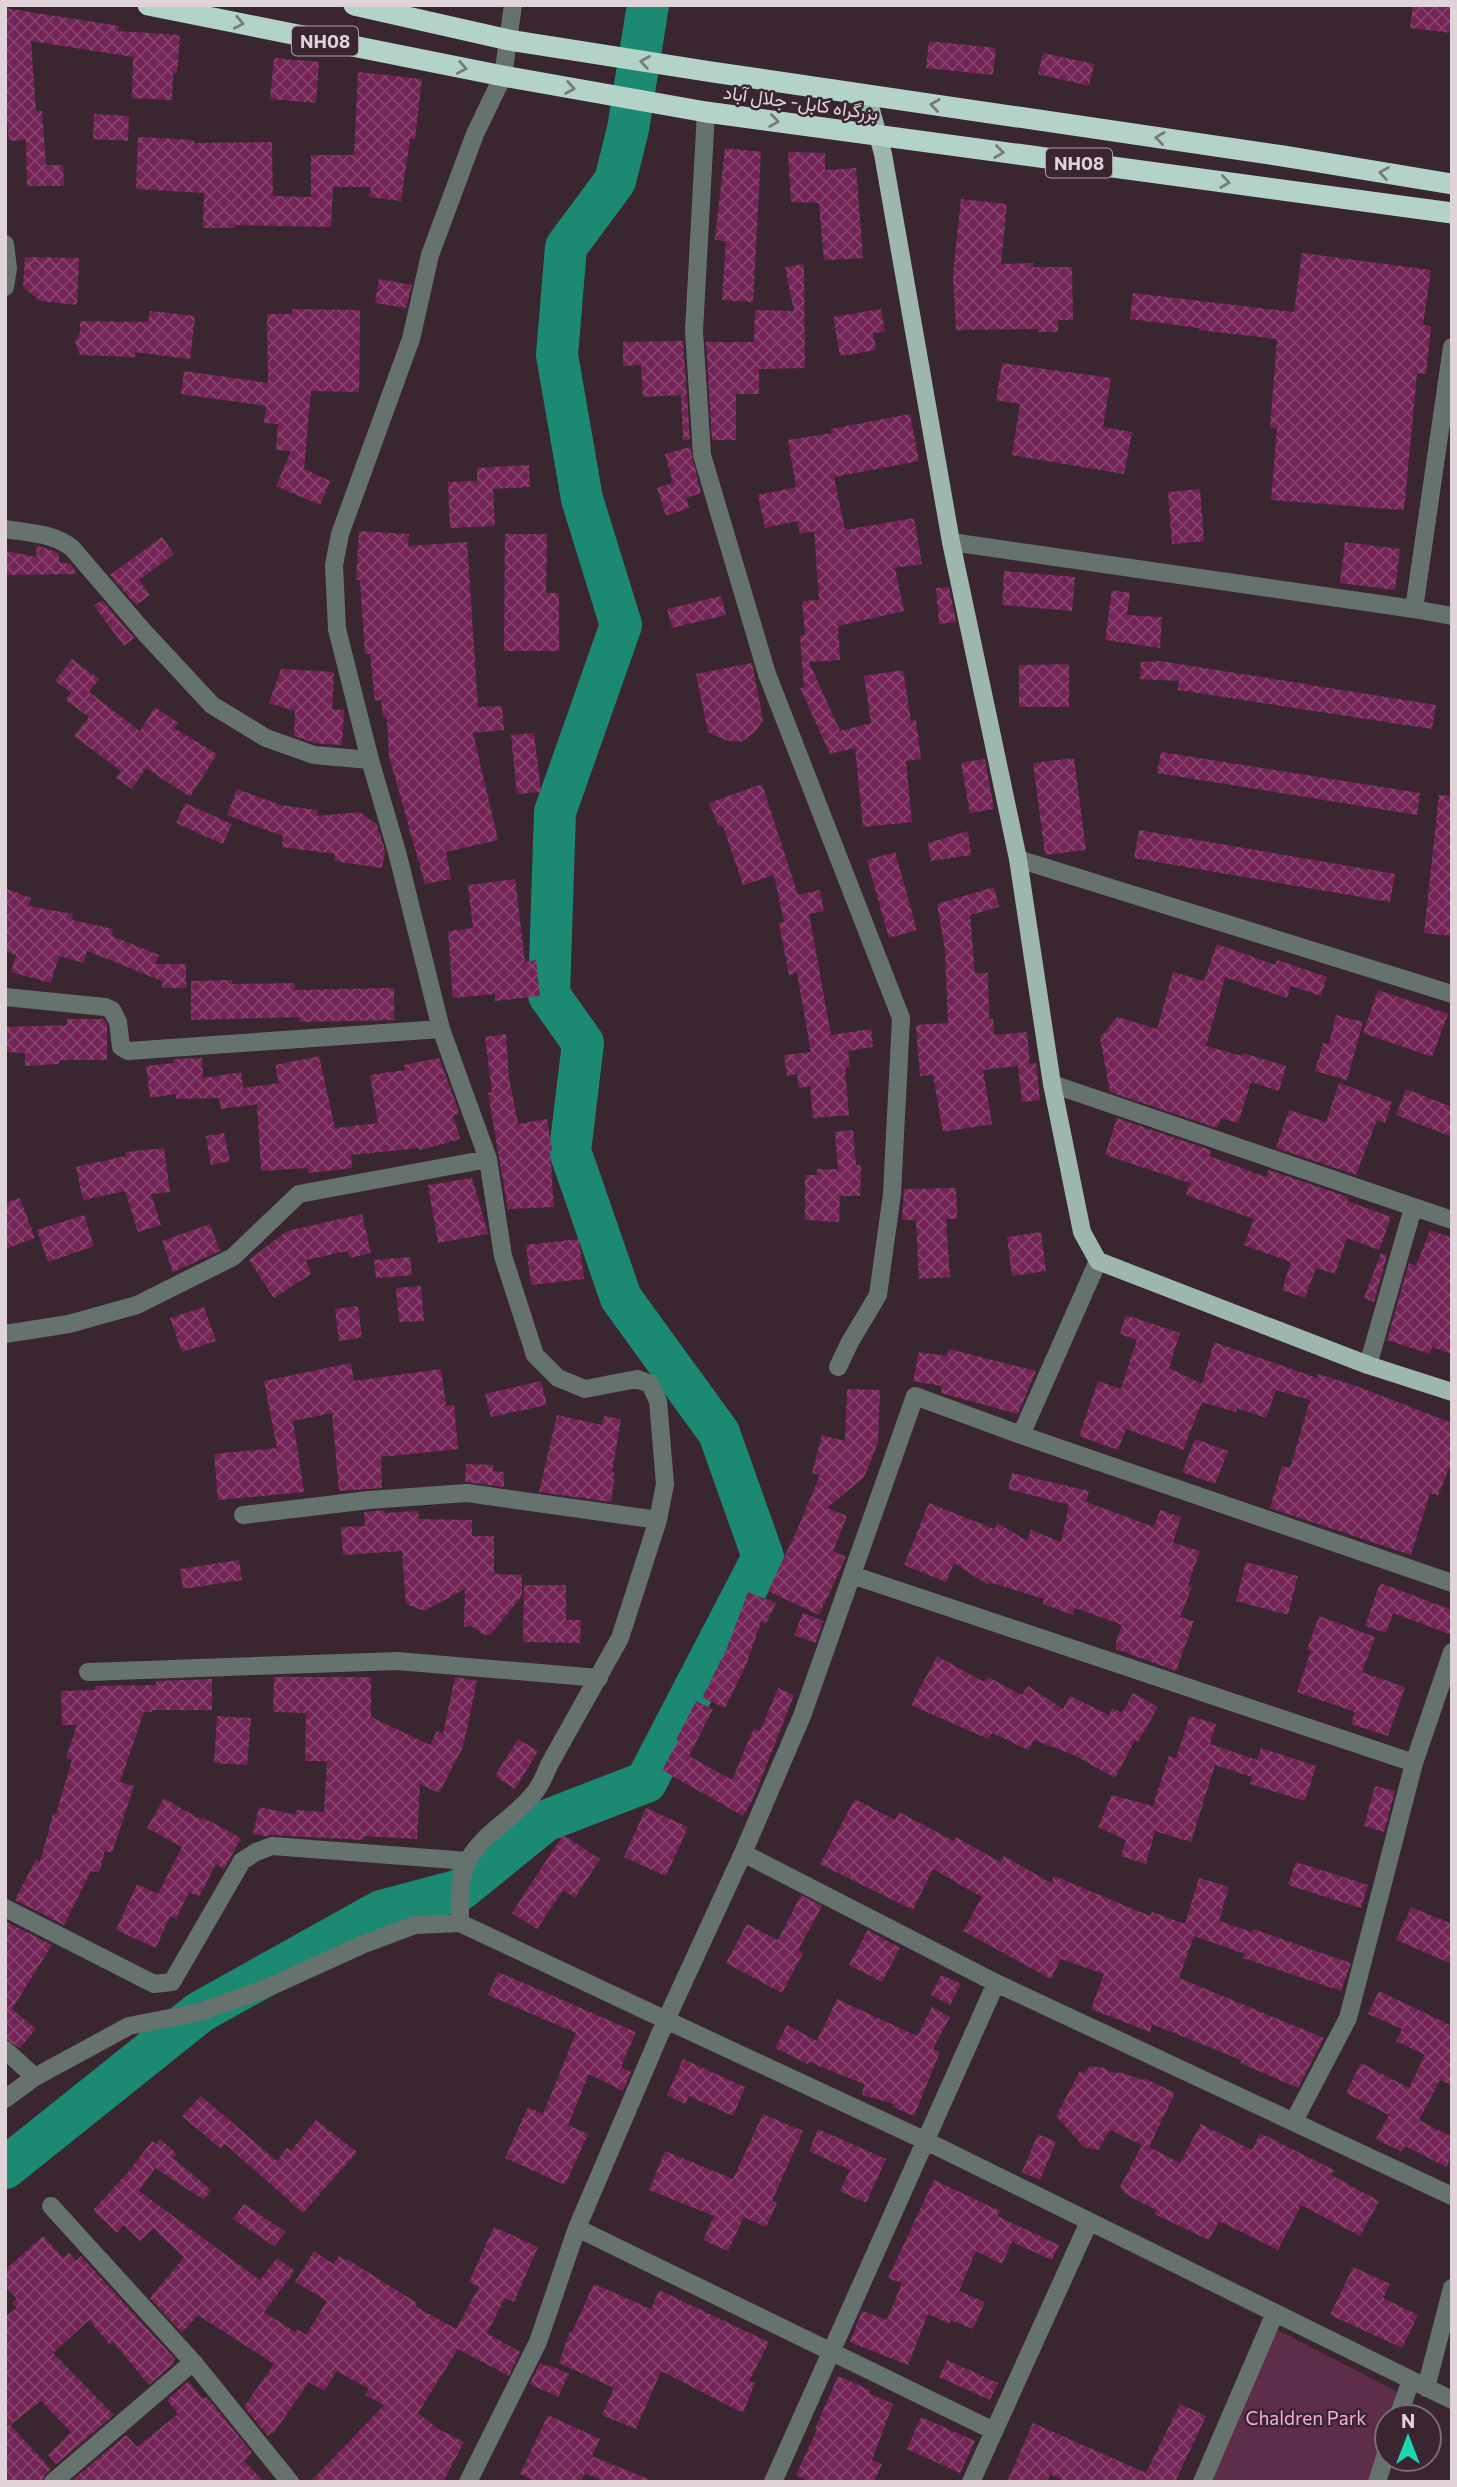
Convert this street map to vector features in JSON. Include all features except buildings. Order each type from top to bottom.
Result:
[{"type":"highway","name":"بزرگراه کابل- جلال آباد","points":[[148,5],[503,76],[706,112],[1452,213]]},
{"type":"highway","name":"NH08","points":[[354,5],[509,40]]},
{"type":"highway","name":"بزرگراه کابل- جلال آباد","points":[[509,40],[1452,184]]},
{"type":"main road","points":[[867,95],[885,167],[951,542],[1018,859],[1052,1084],[1082,1231],[1098,1261],[1368,1365],[1452,1392]]},
{"type":"street","points":[[460,1923],[460,1891],[468,1861],[493,1830],[529,1800],[541,1785],[549,1765],[620,1638],[658,1520],[665,1484],[658,1401],[650,1384],[637,1379],[585,1389],[558,1378],[535,1355],[503,1256],[488,1159],[441,1028],[337,629],[334,565],[340,534],[411,339],[430,254],[475,134],[503,76],[513,5]]},
{"type":"street","points":[[706,112],[694,331],[702,455],[767,674],[901,1018],[892,1194],[878,1295],[838,1367]]},
{"type":"street","points":[[5,244],[8,268],[5,287]]},
{"type":"street","points":[[1414,609],[1452,347]]},
{"type":"street","points":[[5,529],[51,536],[72,548],[212,705],[265,738],[314,755],[370,760]]},
{"type":"street","points":[[951,542],[1452,616]]},
{"type":"street","points":[[1018,859],[1452,994]]},
{"type":"street","points":[[5,997],[105,1007],[112,1010],[118,1022],[121,1047],[128,1051],[441,1028]]},
{"type":"street","points":[[1052,1084],[1452,1220]]},
{"type":"street","points":[[5,1334],[69,1324],[137,1305],[233,1257],[299,1195],[488,1159]]},
{"type":"street","points":[[1368,1365],[1413,1208]]},
{"type":"street","points":[[1021,1435],[1098,1261]]},
{"type":"street","points":[[468,2482],[538,2342],[577,2228],[666,2020],[802,1716],[915,1396],[1452,1583]]},
{"type":"street","points":[[243,1515],[369,1500],[467,1493],[658,1520]]},
{"type":"street","points":[[852,1575],[1414,1763]]},
{"type":"street","points":[[1294,2121],[1348,2018],[1414,1763],[1452,1652]]},
{"type":"street","points":[[88,1672],[397,1661],[599,1678]]},
{"type":"street","points":[[5,1908],[154,1984],[164,1984],[172,1982],[242,1861],[256,1852],[272,1846],[468,1861]]},
{"type":"street","points":[[743,1853],[996,1983],[1452,2196]]},
{"type":"street","points":[[5,2099],[35,2077],[129,2026],[211,2008],[267,1988],[364,1944],[415,1925],[460,1923],[926,2141],[1452,2400]]},
{"type":"street","points":[[773,2482],[996,1983]]},
{"type":"street","points":[[5,2050],[35,2077]]},
{"type":"street","points":[[51,2206],[193,2362],[290,2482]]},
{"type":"street","points":[[971,2482],[1089,2222]]},
{"type":"street","points":[[577,2228],[994,2431]]},
{"type":"street","points":[[1406,2403],[1418,2384],[1452,2288]]},
{"type":"street","points":[[1202,2482],[1275,2313]]},
{"type":"street","points":[[53,2482],[193,2362]]},
{"type":"green space","name":"Chaldren Park","points":[[1274,2328],[1398,2392],[1394,2403],[1373,2403],[1373,2470],[1369,2482],[1210,2482]]},
{"type":"waterway","points":[[5,2168],[200,2012],[381,1911],[460,1890],[545,1821],[646,1782],[763,1557],[719,1433],[621,1298],[570,1151],[583,1043],[549,995],[555,812],[621,625],[582,499],[557,355],[566,247],[615,181],[628,129],[648,5]]}]
